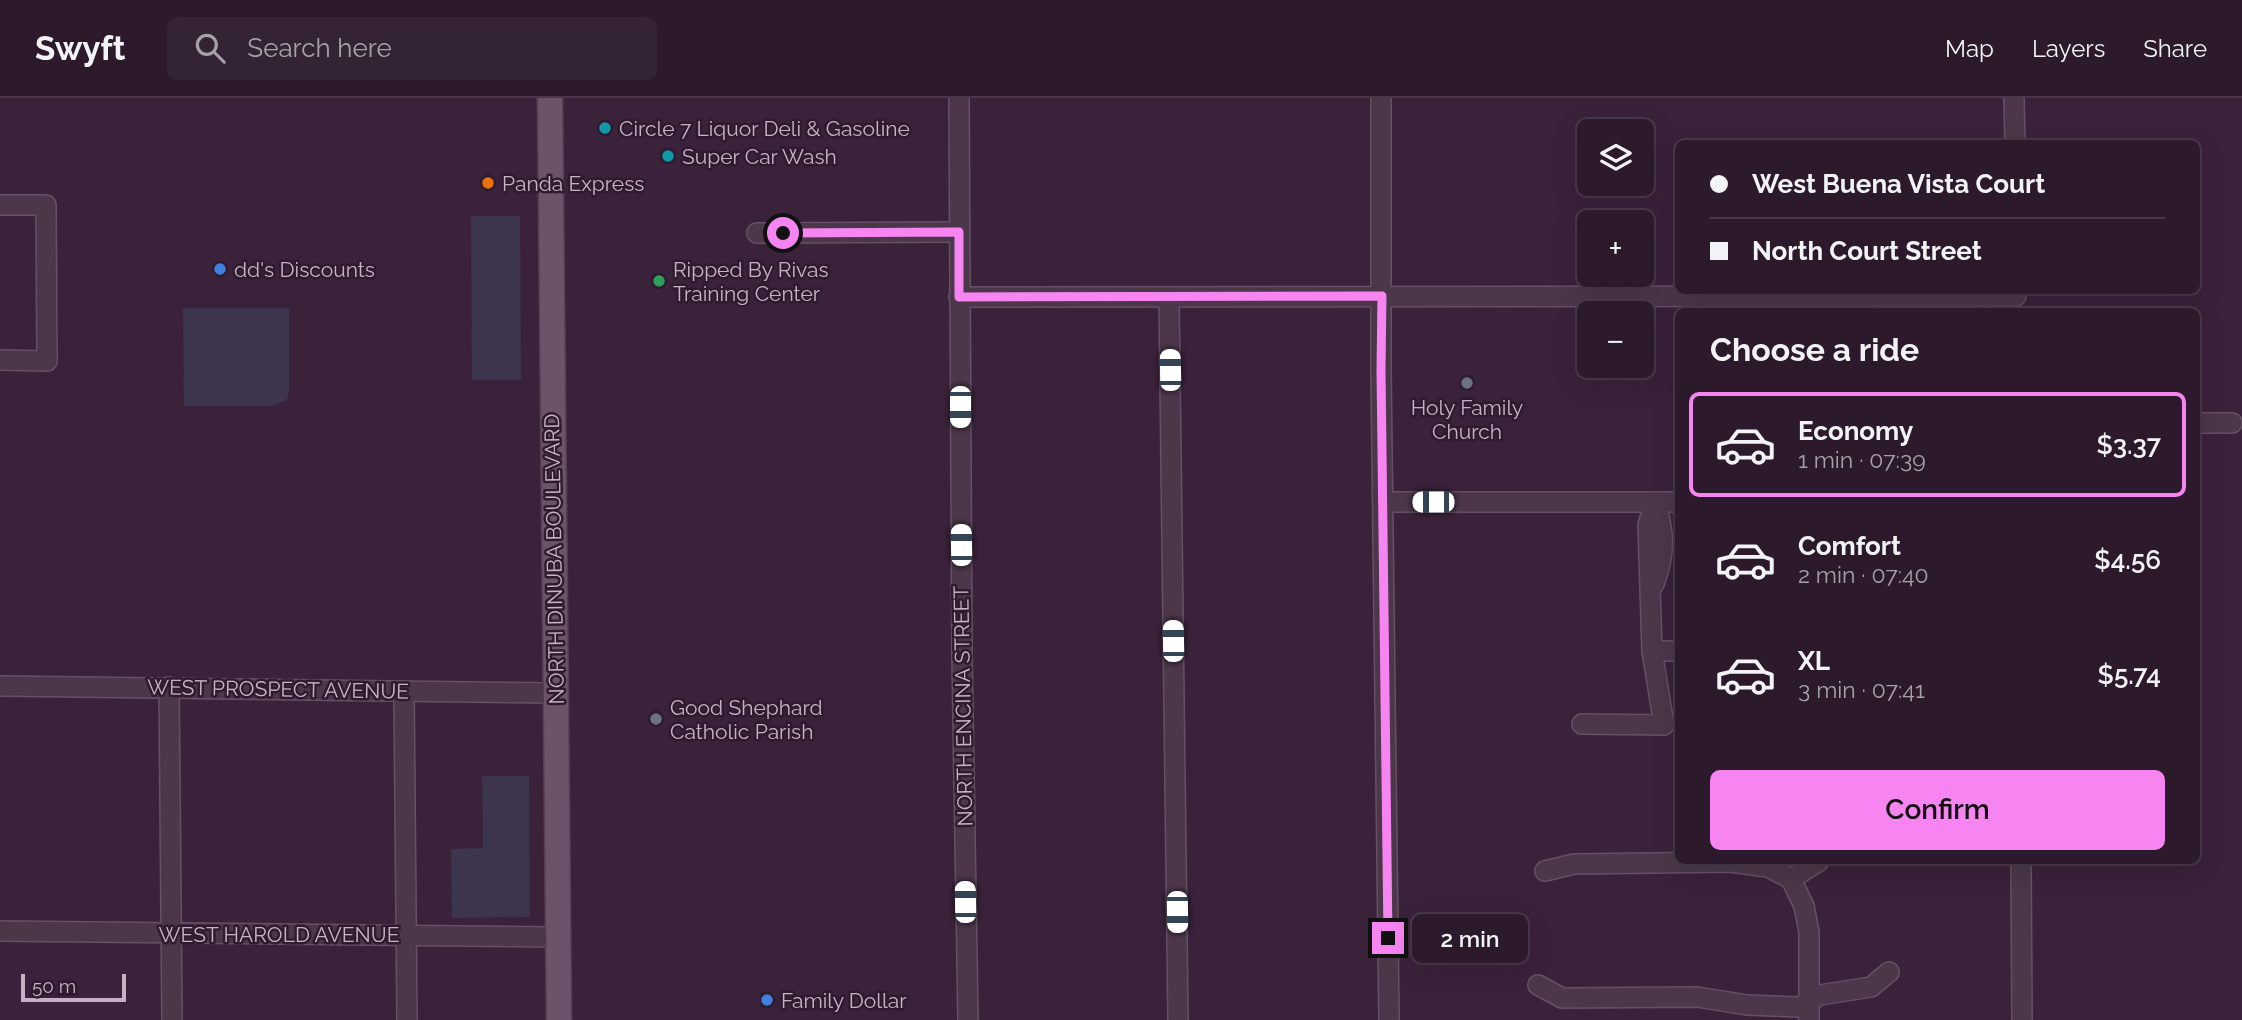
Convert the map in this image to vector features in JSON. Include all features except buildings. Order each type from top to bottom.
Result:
[{"type":"main road","name":"NORTH DINUBA BOULEVARD","points":[[550,98],[559,1020]]},
{"type":"street","name":"NORTH ENCINA STREET","points":[[959,98],[968,1020]]},
{"type":"street","points":[[1381,98],[1389,1020]]},
{"type":"street","points":[[2014,98],[2015,140]]},
{"type":"street","points":[[0,205],[46,205],[47,361],[0,360]]},
{"type":"street","points":[[757,233],[959,232]]},
{"type":"street","points":[[959,297],[2016,299]]},
{"type":"street","points":[[1168,298],[1178,1020]]},
{"type":"street","points":[[2200,423],[2232,423]]},
{"type":"street","points":[[1383,502],[1675,502]]},
{"type":"street","points":[[1582,724],[1664,725],[1652,651],[1652,592],[1662,559],[1662,526],[1655,502]]},
{"type":"street","points":[[1652,651],[1675,651]]},
{"type":"street","name":"WEST PROSPECT AVENUE","points":[[0,686],[555,693]]},
{"type":"street","points":[[169,687],[172,1020]]},
{"type":"street","points":[[404,691],[407,1020]]},
{"type":"street","points":[[1545,871],[1574,864],[1675,863]]},
{"type":"street","points":[[1745,864],[1768,867],[1791,879],[1804,906],[1810,932],[1809,1011]]},
{"type":"street","points":[[1791,879],[1814,864]]},
{"type":"street","points":[[2021,864],[2022,1020]]},
{"type":"street","name":"WEST HAROLD AVENUE","points":[[0,931],[558,937]]},
{"type":"street","points":[[1809,1011],[1820,995],[1871,988],[1889,972]]},
{"type":"street","points":[[1538,985],[1562,998],[1697,998],[1747,1005],[1800,1007],[1809,1011]]},
{"type":"shaded area","points":[[471,216],[520,216],[521,380],[472,380]]},
{"type":"shaded area","points":[[183,308],[289,308],[287,400],[272,406],[184,406]]},
{"type":"shaded area","points":[[482,776],[529,776],[530,917],[452,918],[451,849],[483,848]]},
{"type":"place","name":"Circle 7 Liquor Deli & Gasoline","points":[[605,128]]},
{"type":"place","name":"Super Car Wash","points":[[668,156]]},
{"type":"place","name":"Panda Express","points":[[488,183]]},
{"type":"place","name":"dd's Discounts","points":[[220,269]]},
{"type":"place","name":"Ripped By Rivas Training Center","points":[[659,281]]},
{"type":"place","name":"Holy Family Church","points":[[1467,383]]},
{"type":"place","name":"Good Shephard Catholic Parish","points":[[656,719]]},
{"type":"place","name":"Family Dollar","points":[[767,1000]]},
{"type":"route","points":[[783,233],[959,232],[959,297],[1382,296],[1388,938]]}]
